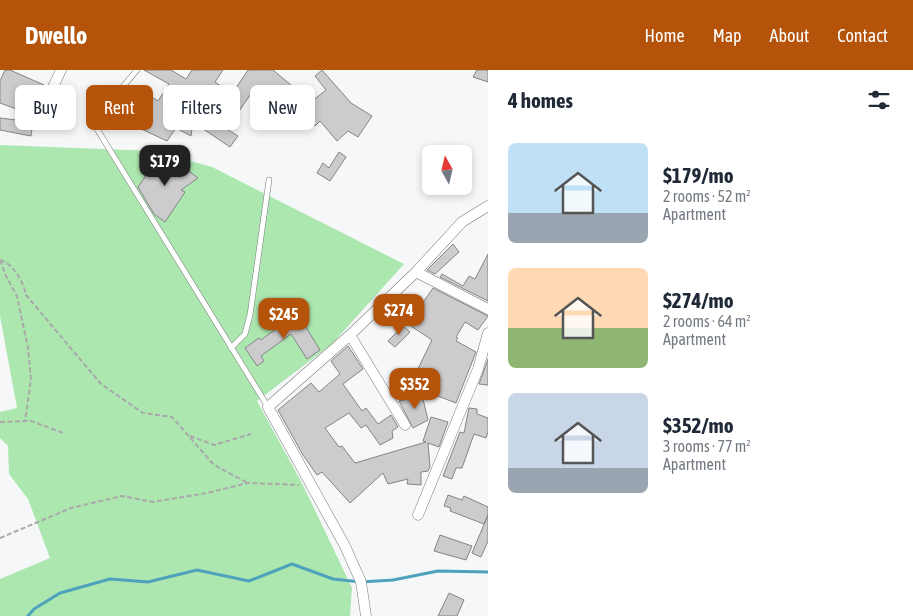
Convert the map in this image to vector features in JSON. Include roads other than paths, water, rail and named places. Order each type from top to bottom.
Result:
[{"type":"street","points":[[54,85],[62,70]]},
{"type":"street","points":[[366,616],[361,582],[345,546],[268,407],[350,335],[416,272],[462,222],[488,206]]},
{"type":"street","points":[[416,272],[488,309]]},
{"type":"street","points":[[418,515],[478,369],[488,333]]},
{"type":"street","points":[[350,335],[405,425]]},
{"type":"lane","points":[[136,70],[98,116],[97,129],[268,407]]},
{"type":"lane","points":[[231,348],[245,334],[250,315],[269,180]]},
{"type":"waterway","points":[[28,616],[34,609],[60,593],[110,579],[148,582],[197,570],[249,581],[292,564],[333,579],[361,582],[393,580],[438,571],[488,572]]}]
